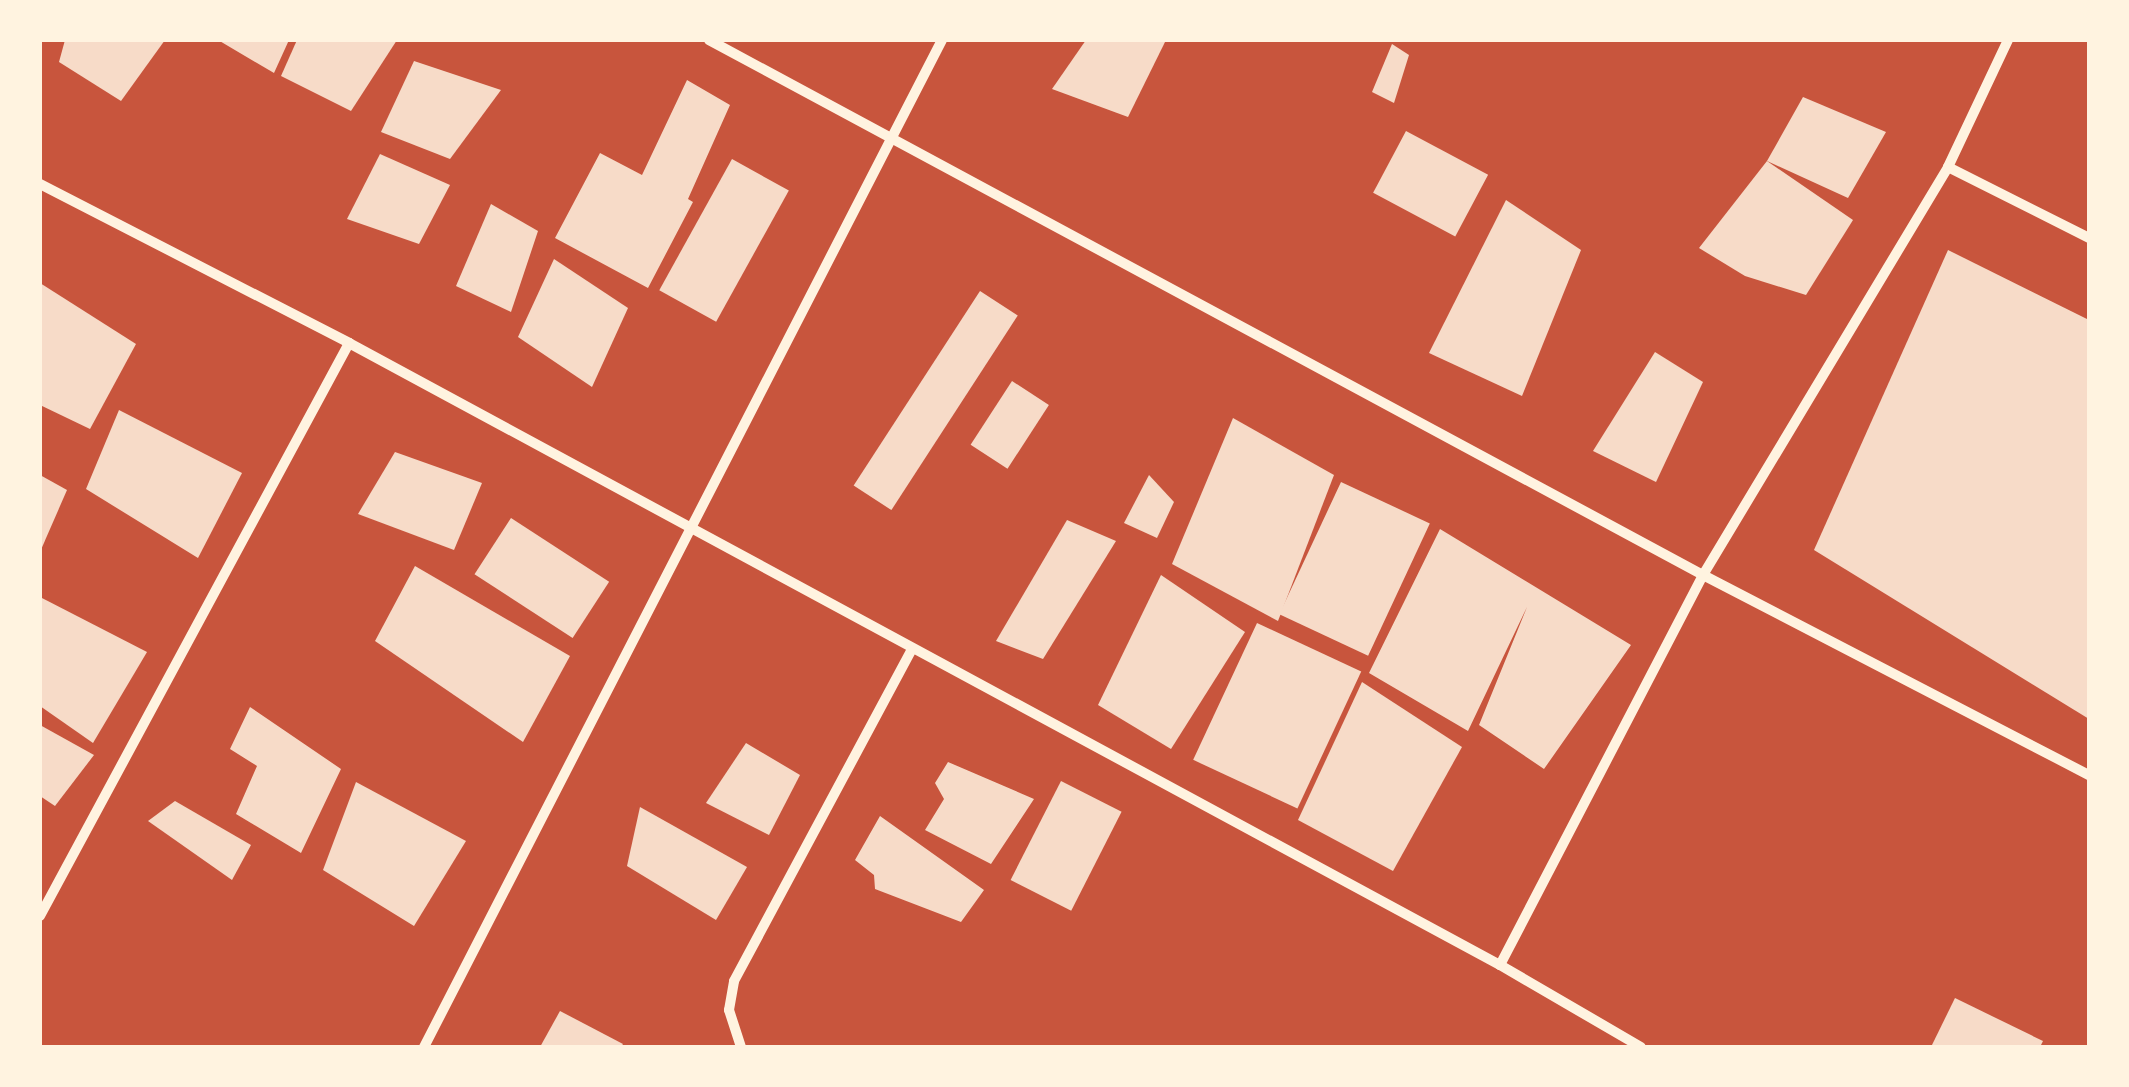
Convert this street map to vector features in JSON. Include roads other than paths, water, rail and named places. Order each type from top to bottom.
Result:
[{"type":"street","points":[[709,40],[1702,575],[2089,776]]},
{"type":"street","points":[[424,1047],[942,40]]},
{"type":"street","points":[[1500,966],[1702,575],[1948,167],[2008,40]]},
{"type":"street","points":[[1948,167],[2089,238]]},
{"type":"street","points":[[40,184],[349,343],[1500,966],[1641,1047]]},
{"type":"street","points":[[40,916],[349,343]]},
{"type":"street","points":[[742,1047],[729,1010],[734,981],[912,648]]}]
